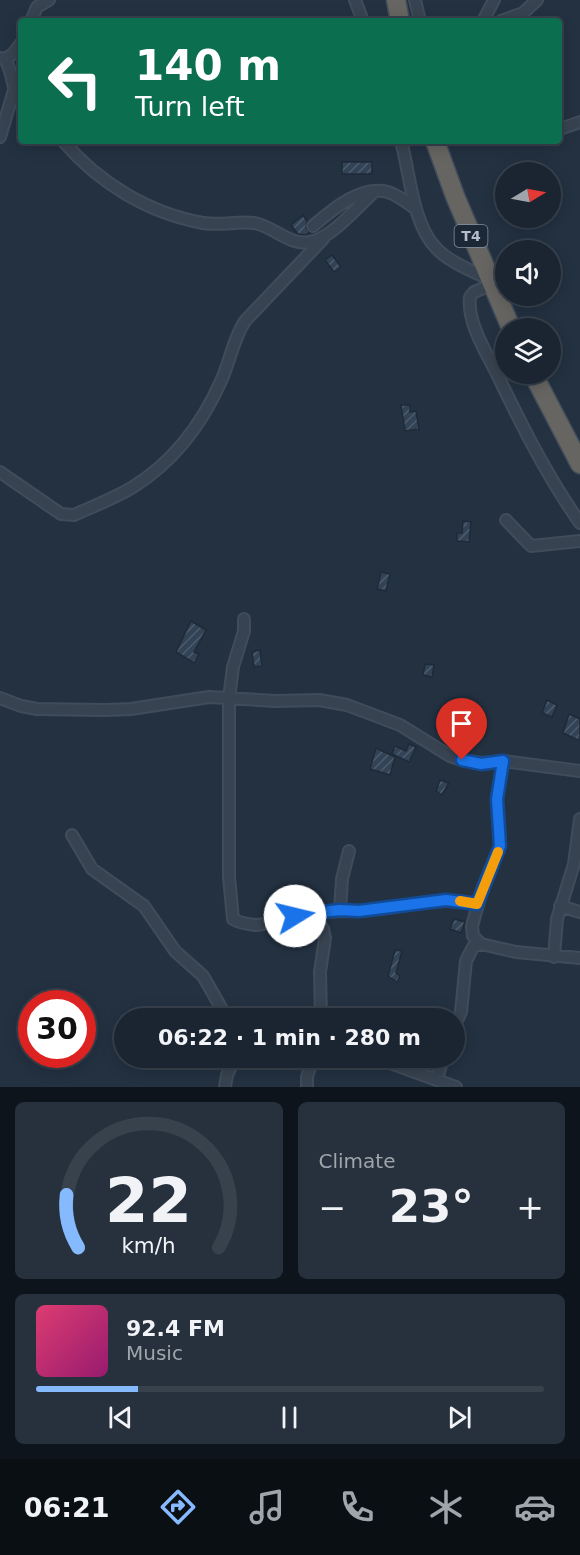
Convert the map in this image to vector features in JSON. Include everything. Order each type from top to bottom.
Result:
[{"type":"highway","points":[[396,0],[399,18]]},
{"type":"highway","name":"T4","points":[[436,144],[455,196],[506,318]]},
{"type":"highway","points":[[538,384],[580,464]]},
{"type":"street","points":[[32,18],[37,7],[49,0]]},
{"type":"street","points":[[355,0],[362,18]]},
{"type":"street","points":[[415,0],[419,18]]},
{"type":"street","points":[[485,18],[494,0]]},
{"type":"street","points":[[509,18],[523,13],[537,0]]},
{"type":"street","points":[[18,47],[13,54],[3,58],[12,73],[14,90],[18,97]]},
{"type":"street","points":[[0,137],[14,90]]},
{"type":"street","points":[[562,128],[580,122]]},
{"type":"street","points":[[66,144],[94,172],[156,211],[205,223],[254,224],[301,242],[323,239]]},
{"type":"street","points":[[402,144],[417,209],[435,247],[490,282],[470,297],[471,316],[529,440],[553,484],[580,523]]},
{"type":"street","points":[[0,472],[67,516],[133,487],[167,459],[193,431],[222,380],[239,330],[245,321],[323,239],[374,192]]},
{"type":"street","points":[[312,226],[350,199],[364,193],[391,193],[417,209]]},
{"type":"street","points":[[506,520],[531,546],[580,541]]},
{"type":"street","points":[[244,619],[244,631],[236,658],[229,698],[229,877],[233,919],[237,922],[257,925],[312,913],[340,910],[359,911],[446,900],[477,904]]},
{"type":"street","points":[[0,698],[37,709],[105,710],[131,709],[209,697],[283,701],[313,700],[346,705],[400,725],[450,756],[481,764],[503,761],[580,771]]},
{"type":"street","points":[[503,761],[497,799],[500,846],[477,904],[472,932],[482,944],[516,952],[580,958]]},
{"type":"street","points":[[554,957],[557,919],[574,864],[580,819]]},
{"type":"street","points":[[72,835],[92,869],[144,906],[175,951],[202,976],[221,1008]]},
{"type":"street","points":[[340,910],[342,879],[349,851]]},
{"type":"street","points":[[560,906],[580,912]]},
{"type":"street","points":[[312,913],[323,929],[325,938],[320,972],[321,1008]]},
{"type":"street","points":[[462,1008],[468,956],[474,947],[482,944]]},
{"type":"street","points":[[225,1087],[230,1068]]},
{"type":"street","points":[[307,1087],[310,1068]]},
{"type":"street","points":[[405,1068],[456,1087]]},
{"type":"street","points":[[437,1079],[440,1068]]},
{"type":"building","points":[[342,162],[372,162],[372,174],[342,174]]},
{"type":"building","points":[[303,215],[309,232],[305,235],[298,234],[291,225]]},
{"type":"building","points":[[332,255],[341,267],[334,272],[325,260]]},
{"type":"building","points":[[401,405],[410,405],[410,412],[416,411],[419,429],[405,431]]},
{"type":"building","points":[[463,521],[471,522],[469,542],[457,541],[457,533],[462,533]]},
{"type":"building","points":[[381,572],[390,574],[386,591],[377,589]]},
{"type":"building","points":[[191,621],[206,630],[194,652],[199,654],[194,663],[176,652]]},
{"type":"building","points":[[260,650],[262,666],[254,667],[252,652]]},
{"type":"building","points":[[425,664],[434,665],[432,677],[423,675]]},
{"type":"building","points":[[547,700],[557,705],[552,717],[542,713]]},
{"type":"building","points":[[569,714],[580,719],[580,741],[563,733]]},
{"type":"building","points":[[463,733],[470,735],[463,752],[457,750]]},
{"type":"building","points":[[409,744],[416,747],[409,762],[392,754],[395,746],[406,751]]},
{"type":"building","points":[[376,748],[395,757],[390,775],[370,769]]},
{"type":"building","points":[[440,780],[449,783],[442,795],[436,791]]},
{"type":"building","points":[[454,919],[465,922],[461,933],[450,929]]},
{"type":"building","points":[[395,950],[402,951],[396,973],[400,976],[397,982],[388,976]]},
{"type":"slow traffic","points":[[460,901],[477,904],[498,852]]},
{"type":"route","points":[[295,916],[340,910],[359,911],[428,901],[459,900],[477,904],[501,844],[497,799],[503,761],[481,764],[462,760]]}]
